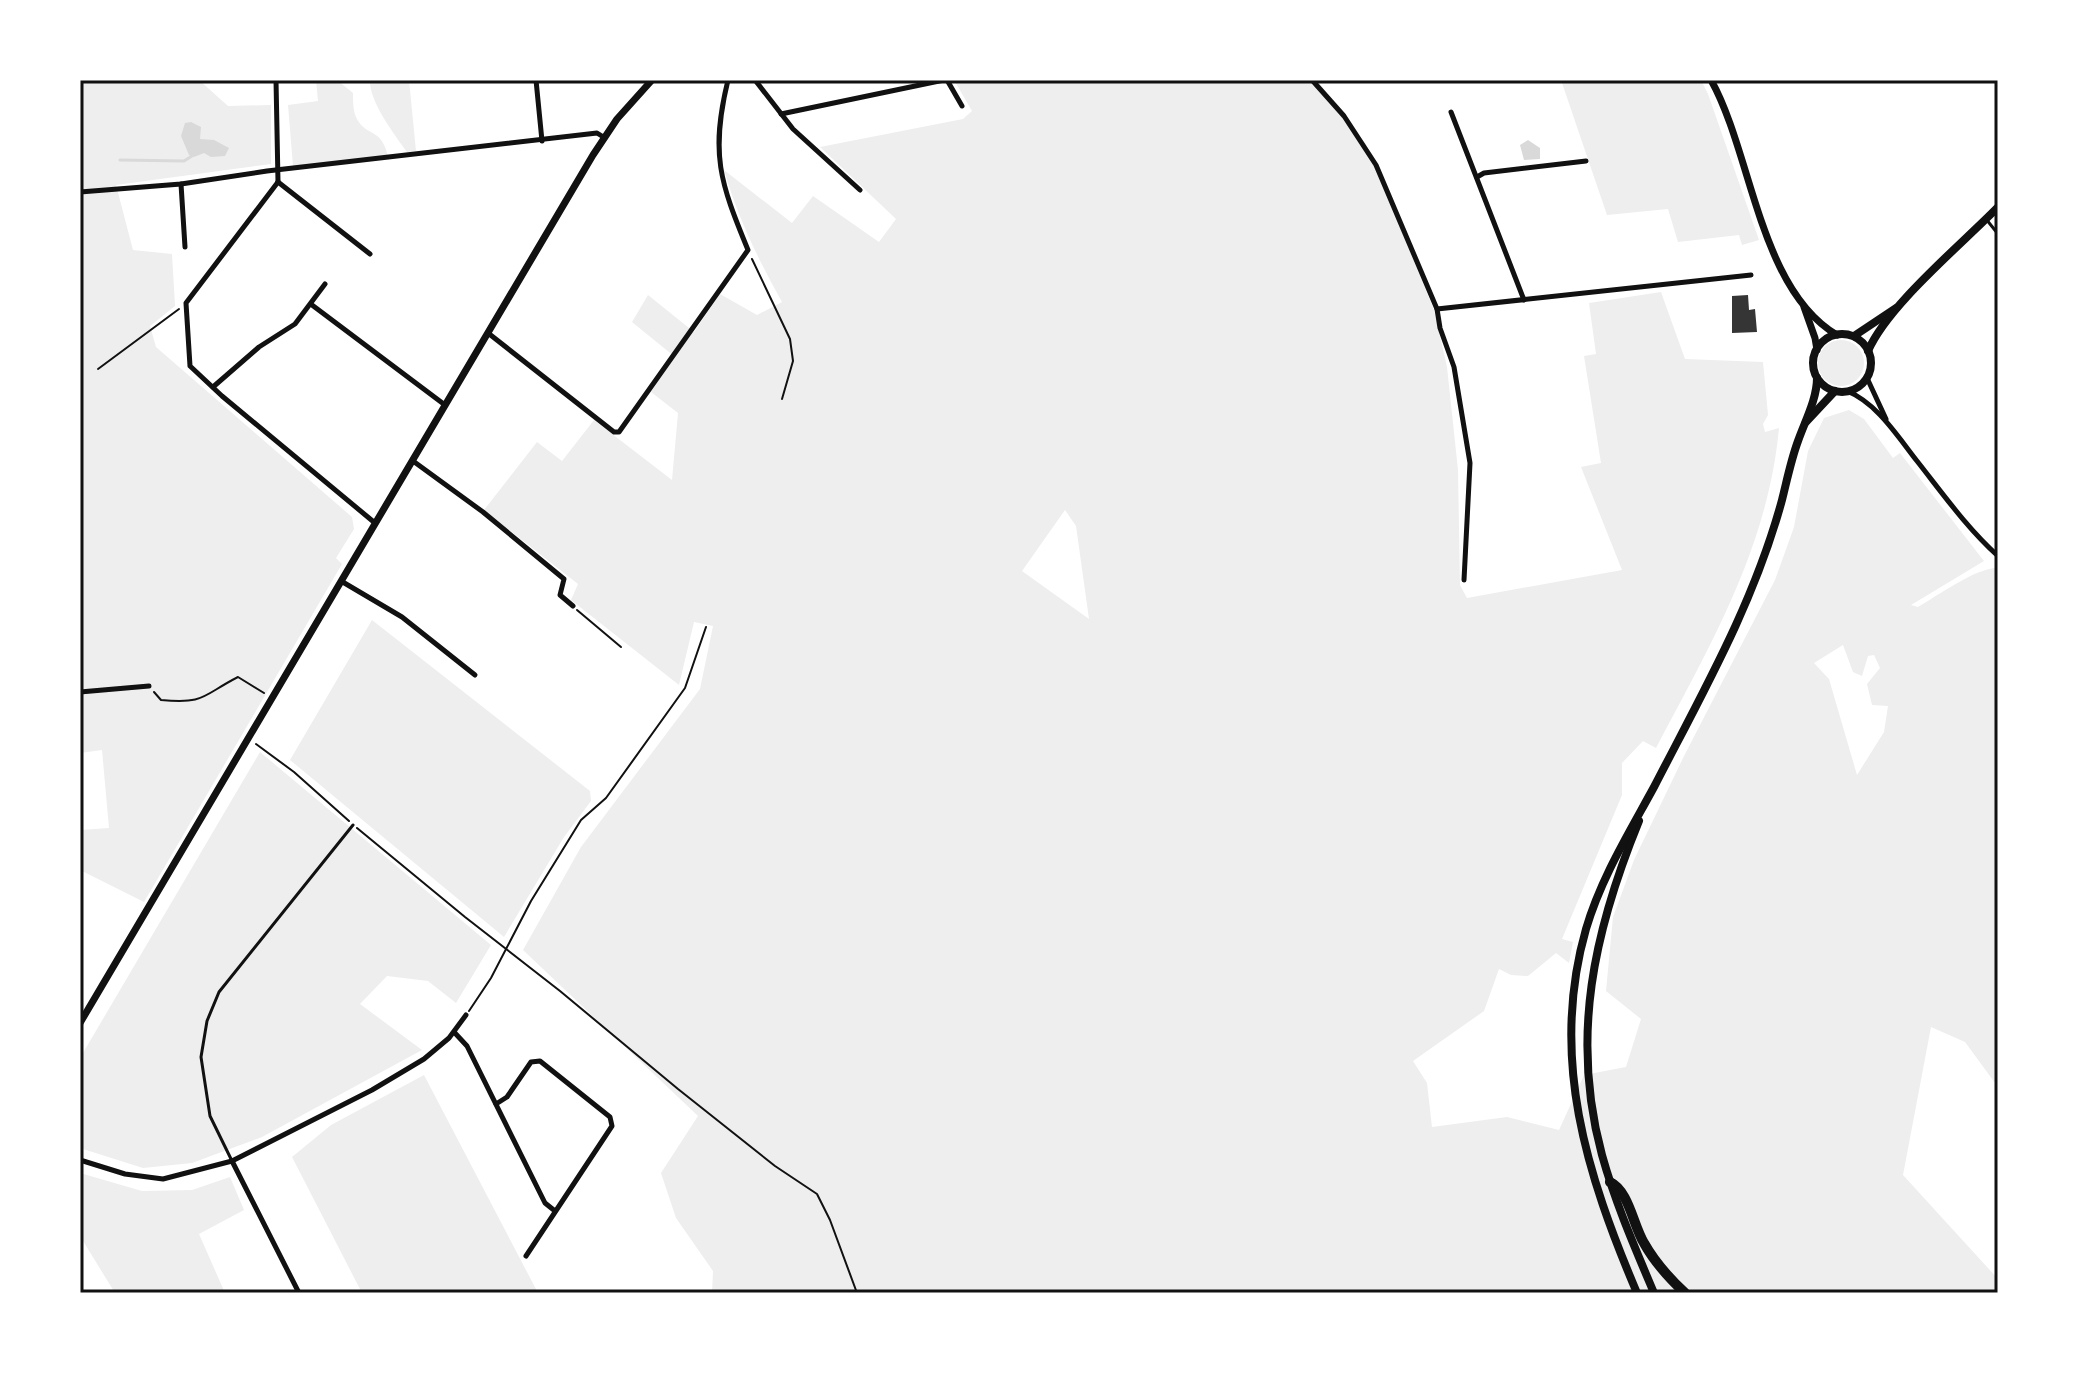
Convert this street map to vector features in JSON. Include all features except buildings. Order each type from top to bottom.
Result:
[{"type":"highway","points":[[1610,1182],[1620,1187],[1645,1245],[1685,1293]]},
{"type":"main road","points":[[1868,351],[1903,303],[1998,207]]},
{"type":"main road","points":[[1637,1293],[1604,1213],[1586,1156],[1576,1103],[1572,1023],[1579,963],[1591,916],[1614,860],[1750,598],[1768,547],[1796,446],[1816,393],[1817,378],[1813,363],[1817,350],[1829,337],[1854,336],[1903,303]]},
{"type":"main road","points":[[1817,378],[1835,391],[1860,386],[1871,366],[1868,351],[1854,336]]},
{"type":"main road","points":[[1805,423],[1835,391]]},
{"type":"main road","points":[[1652,790],[1605,913],[1590,987],[1587,1050],[1601,1153],[1654,1293]]},
{"type":"street","points":[[276,80],[278,182],[186,303],[190,366],[375,523]]},
{"type":"street","points":[[536,80],[542,141]]},
{"type":"street","points":[[80,1023],[605,138],[629,104],[652,80]]},
{"type":"street","points":[[488,333],[614,432],[619,432],[748,250],[731,209],[719,163],[719,120],[728,80]]},
{"type":"street","points":[[755,80],[797,133],[860,190]]},
{"type":"street","points":[[781,114],[946,80],[962,106]]},
{"type":"street","points":[[1312,80],[1344,116],[1376,165],[1437,309],[1440,328],[1454,367],[1470,463],[1464,580]]},
{"type":"street","points":[[1711,80],[1722,103],[1767,235],[1788,281],[1824,326],[1837,335]]},
{"type":"street","points":[[1451,112],[1524,300]]},
{"type":"street","points":[[80,192],[181,184],[597,133],[605,138]]},
{"type":"street","points":[[1477,177],[1484,173],[1586,161]]},
{"type":"street","points":[[278,182],[370,254]]},
{"type":"street","points":[[181,184],[185,247]]},
{"type":"street","points":[[1437,309],[1751,275]]},
{"type":"street","points":[[213,387],[259,347],[295,324],[325,284]]},
{"type":"street","points":[[1802,301],[1817,350]]},
{"type":"street","points":[[312,305],[445,405]]},
{"type":"street","points":[[1867,378],[1888,424]]},
{"type":"street","points":[[1847,391],[1860,398],[1888,424],[1976,536],[1998,556]]},
{"type":"street","points":[[413,461],[483,512],[564,579],[560,595],[573,606]]},
{"type":"street","points":[[341,581],[402,617],[475,675]]},
{"type":"street","points":[[80,692],[149,686]]},
{"type":"street","points":[[80,1160],[125,1174],[163,1179],[232,1161],[372,1090],[437,1049],[466,1015]]},
{"type":"street","points":[[454,1032],[467,1046],[545,1203],[555,1211]]},
{"type":"street","points":[[496,1104],[507,1097],[531,1062],[540,1061],[610,1117],[612,1126],[526,1256]]},
{"type":"street","points":[[232,1161],[299,1293]]},
{"type":"lane","points":[[1986,219],[1998,234]]},
{"type":"lane","points":[[232,1161],[210,1116],[201,1057],[207,1021],[219,992],[353,825]]},
{"type":"path","points":[[748,250],[790,339],[793,361],[782,399]]},
{"type":"path","points":[[98,369],[186,303]]},
{"type":"path","points":[[573,606],[621,647]]},
{"type":"path","points":[[466,1015],[491,978],[581,820],[606,798],[685,688],[706,627]]},
{"type":"path","points":[[149,686],[161,700],[191,703],[238,677],[272,698]]},
{"type":"path","points":[[249,738],[678,1089],[775,1166],[817,1194],[857,1293]]},
{"type":"shaded area","points":[[80,80],[199,80],[228,106],[271,105],[271,164],[116,185],[133,250],[172,254],[175,306],[150,326],[156,347],[352,517],[354,529],[336,558],[342,564],[144,902],[80,870],[80,830],[109,828],[102,750],[80,753]]},
{"type":"shaded area","points":[[316,80],[337,80],[353,93],[357,119],[382,141],[388,157],[293,166],[288,105],[318,101]]},
{"type":"shaded area","points":[[370,80],[409,80],[416,151],[407,152],[389,127],[374,98]]},
{"type":"shaded area","points":[[954,80],[1312,80],[1366,144],[1434,310],[1447,367],[1458,470],[1460,585],[1467,598],[1622,570],[1581,467],[1601,463],[1584,356],[1596,354],[1589,303],[1661,292],[1685,359],[1763,362],[1768,415],[1763,424],[1765,432],[1779,428],[1763,514],[1734,594],[1656,748],[1643,741],[1622,763],[1622,795],[1562,939],[1573,942],[1569,963],[1556,953],[1528,976],[1511,975],[1499,969],[1484,1011],[1413,1061],[1427,1083],[1432,1127],[1507,1117],[1559,1130],[1584,1075],[1626,1067],[1641,1019],[1606,991],[1613,917],[1634,860],[1775,580],[1794,527],[1808,451],[1824,418],[1849,410],[1864,419],[1893,458],[1900,453],[1984,561],[1911,605],[1918,607],[1968,577],[1998,568],[1998,1087],[1965,1042],[1931,1027],[1903,1175],[1998,1279],[1998,1293],[712,1293],[713,1271],[676,1218],[661,1173],[698,1116],[523,950],[581,847],[700,689],[713,626],[694,622],[679,685],[571,600],[578,584],[484,510],[537,442],[562,461],[594,420],[672,480],[678,413],[651,392],[675,357],[632,322],[648,295],[694,332],[720,294],[757,315],[782,302],[749,238],[724,170],[792,223],[813,196],[879,242],[896,219],[820,147],[963,119],[972,111]],"holes":[[[1065,510],[1076,526],[1089,619],[1022,571]],[[1843,645],[1853,672],[1862,676],[1868,656],[1874,655],[1880,668],[1867,684],[1872,705],[1888,706],[1884,732],[1857,775],[1829,679],[1814,663]]]},
{"type":"shaded area","points":[[1561,80],[1701,80],[1759,240],[1742,245],[1739,235],[1678,242],[1668,209],[1607,215]]},
{"type":"shaded area","points":[[191,122],[201,127],[200,139],[214,140],[229,148],[225,156],[211,157],[204,153],[194,157],[189,155],[181,136],[185,123]]},
{"type":"shaded area","points":[[1528,140],[1540,148],[1540,159],[1524,160],[1520,145]]},
{"type":"shaded area","points":[[1841,340],[1857,347],[1864,363],[1857,379],[1841,386],[1825,379],[1818,363],[1825,347]]},
{"type":"shaded area","points":[[372,620],[590,791],[591,801],[564,837],[504,937],[290,760]]},
{"type":"shaded area","points":[[260,752],[491,945],[456,1003],[428,981],[387,976],[360,1004],[422,1050],[262,1137],[192,1163],[143,1168],[83,1149],[80,1147],[80,1058]]},
{"type":"shaded area","points":[[424,1075],[538,1293],[362,1293],[292,1157],[331,1125]]},
{"type":"shaded area","points":[[80,1173],[142,1191],[192,1190],[230,1177],[244,1210],[199,1234],[225,1293],[115,1293],[80,1236]]},
{"type":"waterway","points":[[120,160],[184,161],[192,156]]}]
